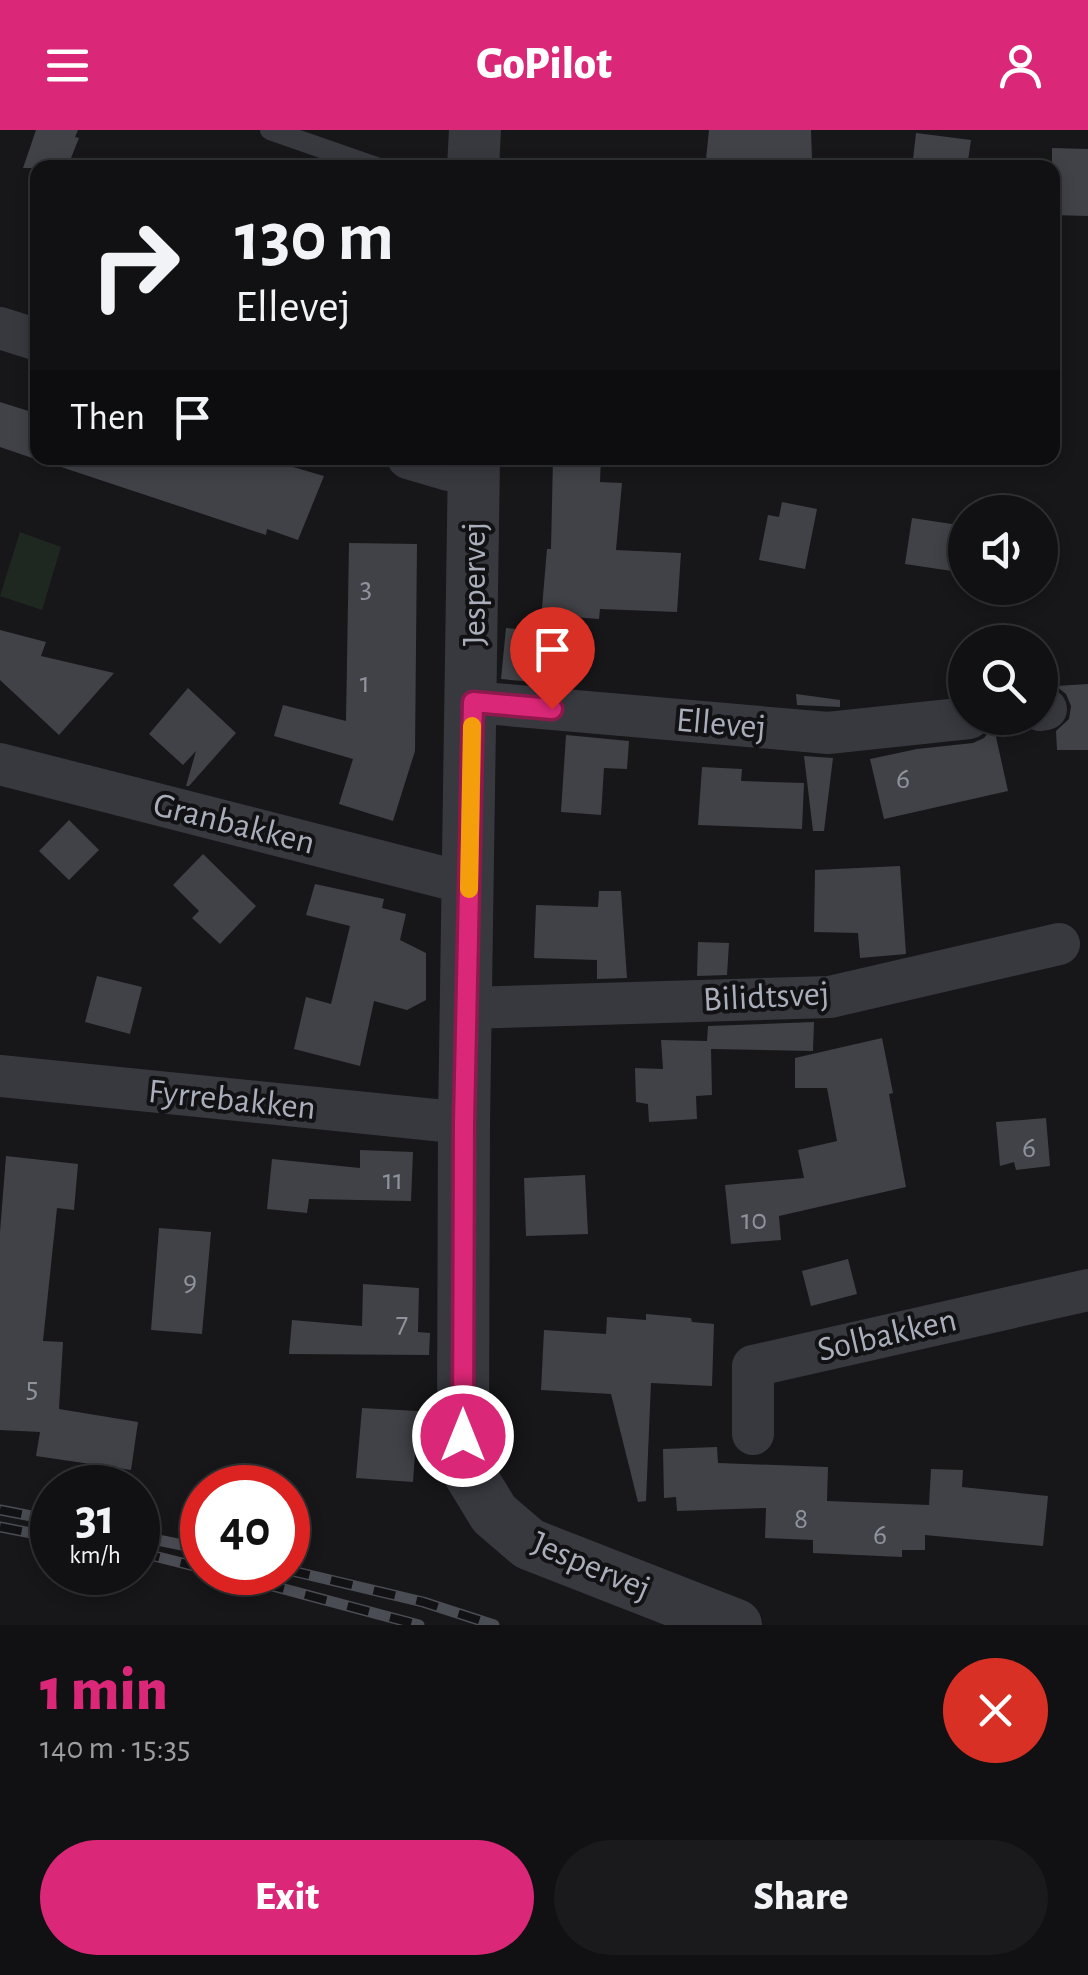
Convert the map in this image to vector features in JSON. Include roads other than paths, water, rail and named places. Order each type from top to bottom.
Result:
[{"type":"street","points":[[473,160],[474,130]]},
{"type":"street","points":[[0,328],[30,337]]},
{"type":"street","name":"Jespervej","points":[[474,466],[464,1123],[463,1436],[468,1473],[494,1514],[529,1544],[736,1625]]},
{"type":"street","name":"Ellevej","points":[[473,702],[828,733],[948,720]]},
{"type":"street","name":"Granbakken","points":[[0,764],[469,884]]},
{"type":"street","name":"Bilidtsvej","points":[[468,1008],[830,996],[1059,944]]},
{"type":"street","name":"Fyrrebakken","points":[[0,1076],[464,1123]]},
{"type":"street","name":"Solbakken","points":[[753,1434],[753,1366],[1088,1290]]},
{"type":"lane","points":[[270,130],[356,160]]},
{"type":"railway","points":[[0,1510],[30,1516]]},
{"type":"railway","points":[[0,1527],[30,1533]]},
{"type":"railway","points":[[160,1540],[180,1545]]},
{"type":"railway","points":[[160,1558],[180,1562]]},
{"type":"railway","points":[[310,1575],[423,1602],[494,1625]]},
{"type":"railway","points":[[306,1595],[419,1625]]}]
